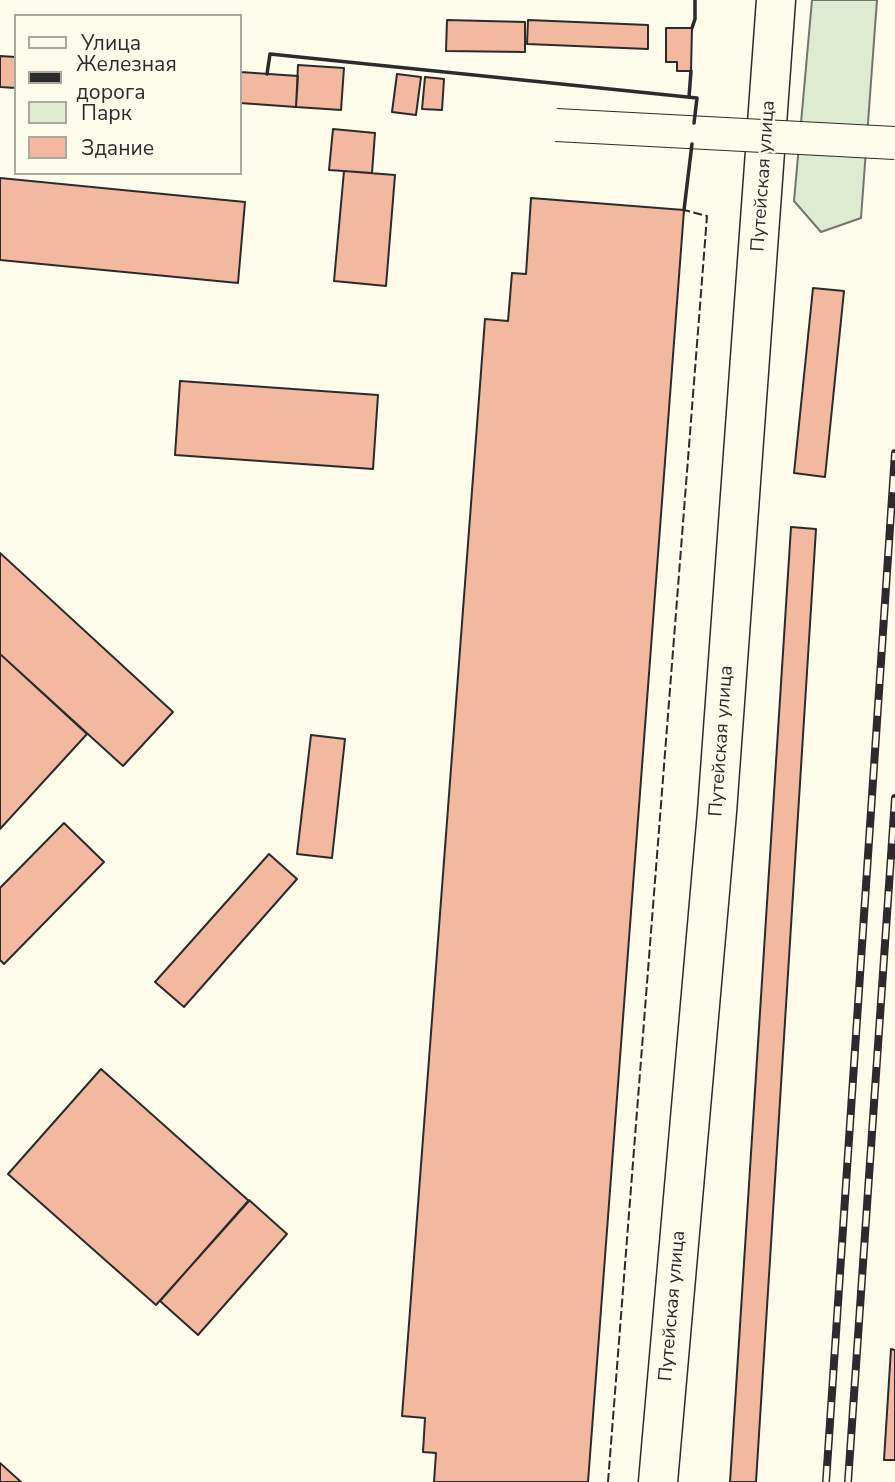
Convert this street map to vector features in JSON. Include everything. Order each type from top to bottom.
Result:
[{"type":"main road","name":"Путейская улица","points":[[657,1482],[715,825],[776,0]]},
{"type":"street","points":[[556,125],[895,143]]},
{"type":"green space","points":[[812,0],[877,0],[861,218],[821,232],[794,201]]},
{"type":"building","points":[[447,20],[525,22],[525,52],[446,51]]},
{"type":"building","points":[[528,20],[648,25],[648,49],[527,44]]},
{"type":"building","points":[[666,28],[692,28],[691,71],[677,71],[677,62],[666,62]]},
{"type":"building","points":[[0,56],[14,57],[14,88],[0,87]]},
{"type":"building","points":[[298,65],[344,68],[341,110],[296,107]]},
{"type":"building","points":[[242,72],[298,76],[296,107],[242,103]]},
{"type":"building","points":[[397,74],[421,77],[416,115],[392,112]]},
{"type":"building","points":[[425,77],[444,79],[442,110],[422,109]]},
{"type":"building","points":[[333,129],[375,133],[372,173],[329,170]]},
{"type":"building","points":[[344,171],[395,175],[386,286],[334,281]]},
{"type":"building","points":[[0,178],[245,202],[238,283],[0,260]]},
{"type":"building","points":[[531,198],[684,210],[588,1482],[434,1482],[436,1453],[423,1452],[425,1418],[402,1416],[485,319],[508,321],[512,273],[526,274]]},
{"type":"building","points":[[813,288],[844,291],[825,477],[794,473]]},
{"type":"building","points":[[180,381],[378,395],[373,469],[175,455]]},
{"type":"building","points":[[791,527],[816,529],[756,1482],[730,1482]]},
{"type":"building","points":[[0,553],[173,712],[123,766],[0,654]]},
{"type":"building","points":[[0,654],[87,734],[0,829]]},
{"type":"building","points":[[311,735],[345,739],[332,858],[297,854]]},
{"type":"building","points":[[64,823],[104,862],[4,964],[0,960],[0,888]]},
{"type":"building","points":[[269,854],[297,879],[184,1007],[155,982]]},
{"type":"building","points":[[101,1069],[249,1201],[156,1305],[8,1174]]},
{"type":"building","points":[[249,1200],[287,1234],[198,1335],[160,1301]]},
{"type":"building","points":[[891,1349],[895,1350],[895,1460],[884,1460]]},
{"type":"building","points":[[0,1463],[21,1482],[0,1482]]},
{"type":"railway","points":[[826,1482],[895,453]]},
{"type":"railway","points":[[848,1482],[895,798]]},
{"type":"fence","points":[[608,1482],[707,216],[684,210]]},
{"type":"wall","points":[[692,28],[695,0]]},
{"type":"wall","points":[[267,74],[270,54],[697,98],[694,123]]},
{"type":"wall","points":[[689,97],[691,71]]},
{"type":"wall","points":[[684,210],[692,144]]}]
